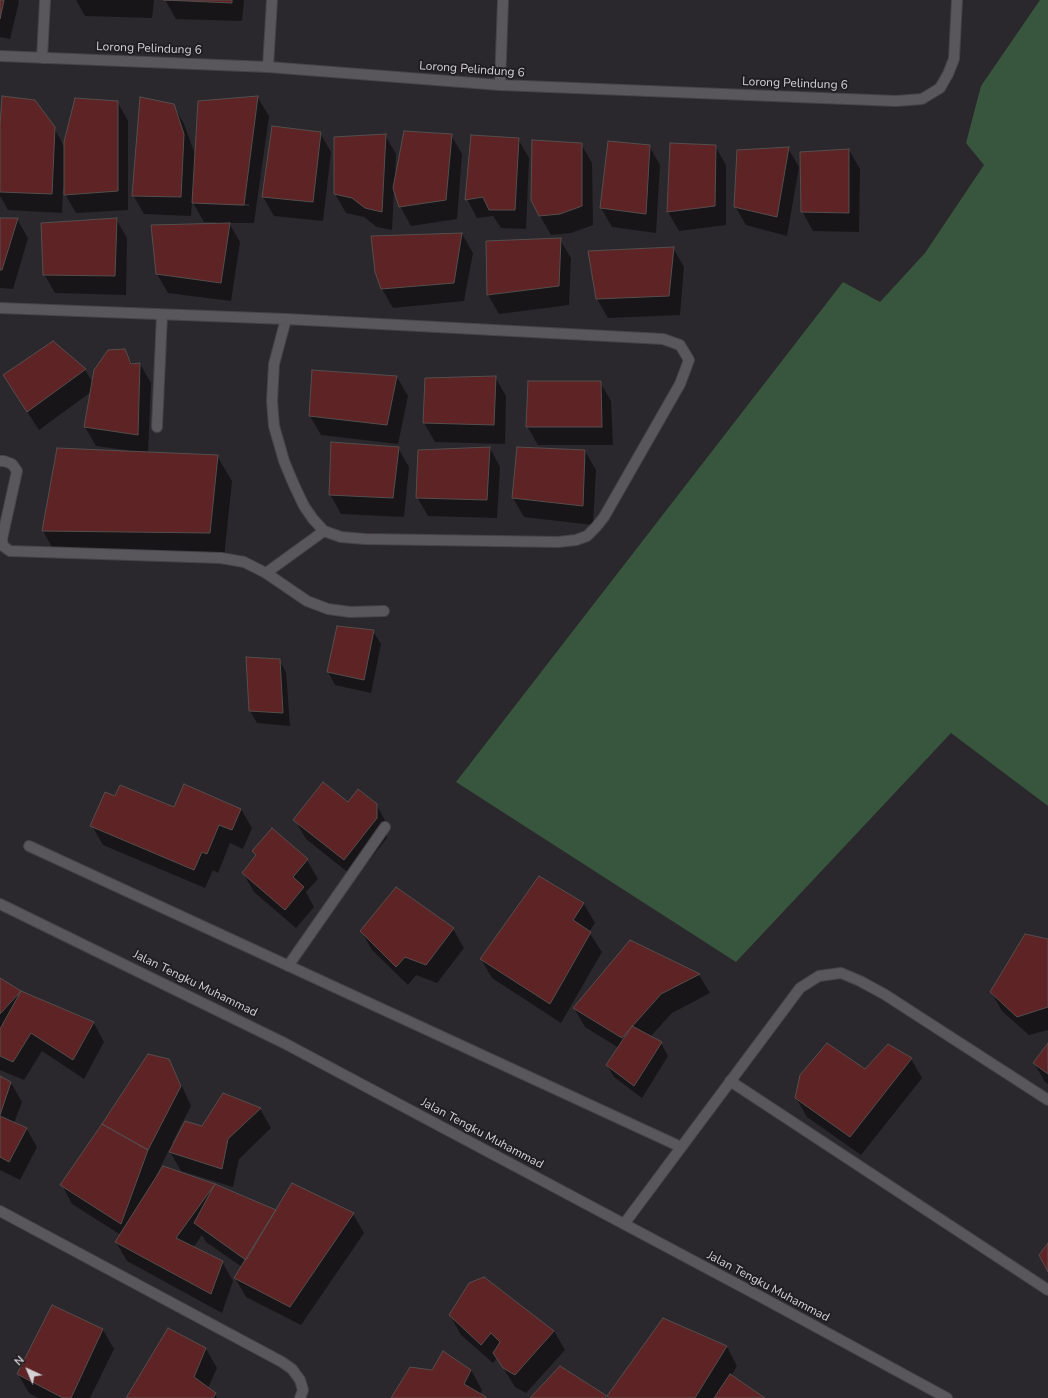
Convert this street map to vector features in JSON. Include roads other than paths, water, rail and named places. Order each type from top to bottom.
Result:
[{"type":"street","points":[[42,58],[45,0]]},
{"type":"street","points":[[268,67],[272,0]]},
{"type":"street","points":[[500,85],[503,0]]},
{"type":"street","name":"Lorong Pelindung 6","points":[[0,56],[268,67],[500,85],[896,101],[922,99],[940,88],[954,59],[957,0]]},
{"type":"street","points":[[0,308],[286,319],[663,339],[680,345],[688,360],[680,384],[604,517],[587,536],[576,540],[558,542],[365,539],[342,537],[324,531],[304,506],[284,461],[274,426],[272,401],[274,364],[286,319]]},
{"type":"street","points":[[157,427],[162,315]]},
{"type":"street","points":[[0,461],[12,464],[17,471],[2,539],[3,546],[10,551],[221,558],[244,562],[266,573],[307,601],[328,609],[350,612],[384,611]]},
{"type":"street","points":[[266,573],[324,531]]},
{"type":"street","points":[[288,966],[385,827]]},
{"type":"street","points":[[29,846],[681,1147]]},
{"type":"street","name":"Jalan Tengku Muhammad","points":[[0,904],[284,1043],[947,1398]]},
{"type":"street","points":[[624,1224],[800,988],[819,976],[841,973],[860,981],[884,994],[1048,1100]]},
{"type":"street","points":[[730,1082],[1048,1290]]},
{"type":"street","points":[[0,1211],[282,1362],[292,1369],[300,1380],[303,1390],[300,1398]]}]
